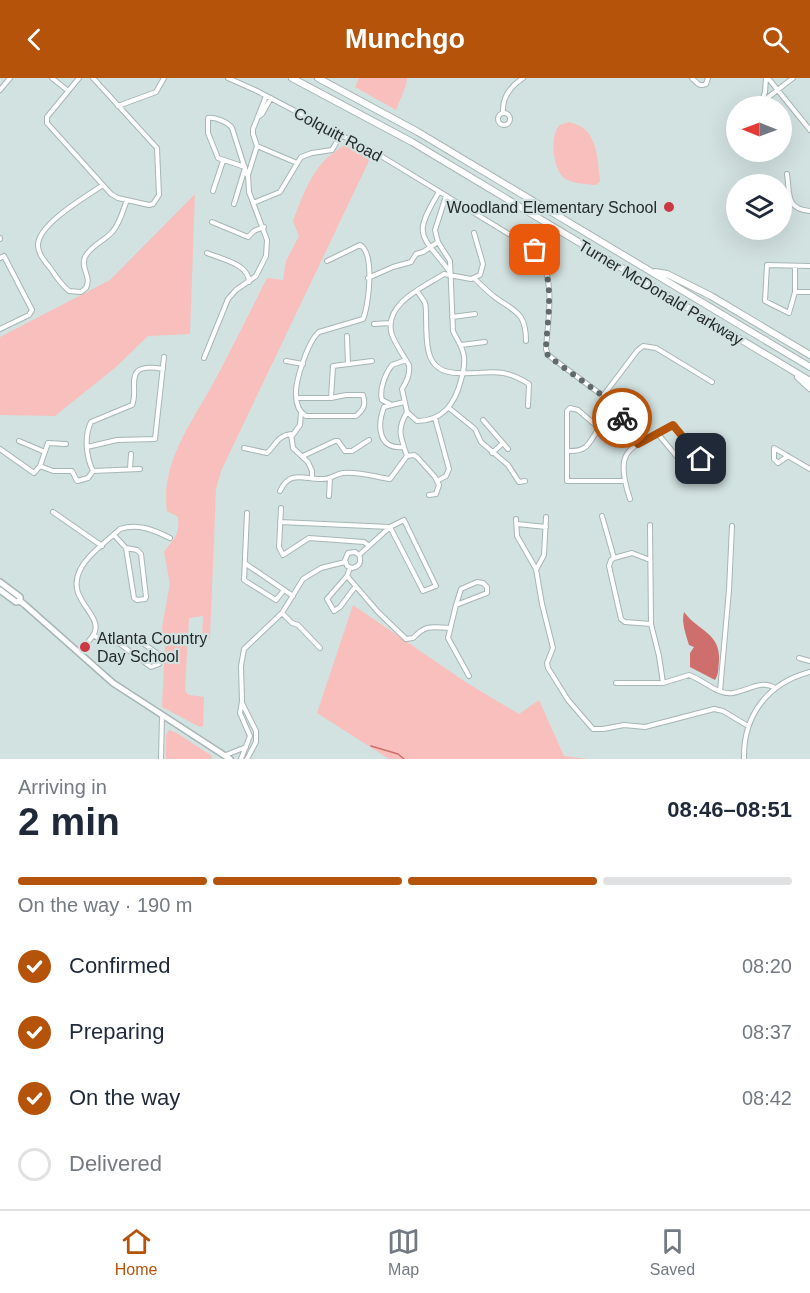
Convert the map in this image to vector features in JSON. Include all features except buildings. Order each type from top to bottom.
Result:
[{"type":"highway","name":"Turner McDonald Parkway","points":[[292,78],[369,118],[438,158],[810,381]]},
{"type":"highway","name":"Turner McDonald Parkway","points":[[318,78],[418,132],[810,367]]},
{"type":"highway","points":[[649,271],[667,274],[687,283],[810,356]]},
{"type":"highway","points":[[791,370],[810,388]]},
{"type":"main road","points":[[0,582],[20,597],[20,601],[113,683],[227,757]]},
{"type":"main road","points":[[0,590],[16,602],[20,601]]},
{"type":"street","points":[[0,90],[9,78]]},
{"type":"street","points":[[52,78],[67,90]]},
{"type":"street","points":[[79,78],[47,117],[47,123],[103,185],[118,198],[149,205],[157,201],[159,195],[157,148],[93,78]]},
{"type":"street","points":[[118,106],[156,92],[164,78]]},
{"type":"street","name":"Colquitt Road","points":[[228,78],[381,156],[528,244],[541,257],[547,272],[549,287],[546,349],[548,356],[603,396]]},
{"type":"street","points":[[503,112],[504,101],[509,91],[523,78]]},
{"type":"street","points":[[692,78],[702,86],[706,84],[708,78]]},
{"type":"street","points":[[767,78],[810,130]]},
{"type":"street","points":[[764,96],[767,78]]},
{"type":"street","points":[[770,96],[793,78]]},
{"type":"street","points":[[248,175],[257,146],[252,134],[259,116],[258,112],[268,97]]},
{"type":"street","points":[[204,358],[228,299],[236,290],[256,276],[266,256],[267,240],[249,192],[248,175],[230,125],[214,118],[208,118],[208,133],[215,153],[222,161],[245,167]]},
{"type":"street","points":[[253,203],[280,192],[297,163],[307,154],[328,152],[334,148],[341,135]]},
{"type":"street","points":[[257,146],[297,163]]},
{"type":"street","points":[[213,191],[222,161]]},
{"type":"street","points":[[234,204],[245,167]]},
{"type":"street","points":[[103,185],[60,215],[46,228],[38,240],[38,248],[43,260],[69,291],[81,292],[86,288],[88,277],[83,266],[84,260],[90,250],[114,231],[127,200]]},
{"type":"street","points":[[439,192],[423,223],[424,238],[429,248],[443,261],[450,273]]},
{"type":"street","points":[[446,196],[435,225],[438,242],[450,261],[450,273],[453,331],[461,345],[464,357],[462,374],[457,397],[449,408],[435,418],[417,422],[407,412],[402,389],[409,378],[409,370],[392,334],[392,316],[398,305],[444,274],[450,273],[475,279],[490,294],[512,308],[521,316],[526,325],[526,341]]},
{"type":"street","points":[[792,202],[798,208],[810,211]]},
{"type":"street","points":[[212,222],[248,237],[254,231],[264,227]]},
{"type":"street","points":[[474,233],[483,264],[482,272],[475,279]]},
{"type":"street","points":[[368,278],[411,262],[416,254],[438,242]]},
{"type":"street","points":[[312,478],[312,471],[303,456],[293,448],[292,436],[300,424],[296,392],[303,364],[313,337],[319,332],[363,319],[367,307],[368,254],[361,245],[327,261]]},
{"type":"street","points":[[207,253],[244,269],[249,275],[249,282]]},
{"type":"street","points":[[0,258],[4,256],[32,310],[29,315],[0,329]]},
{"type":"street","points":[[795,266],[795,292],[789,313],[765,301],[766,265],[810,266]]},
{"type":"street","points":[[417,291],[425,303],[427,346],[430,357],[437,367],[447,373],[462,374],[493,370],[518,377],[529,384],[528,406]]},
{"type":"street","points":[[795,292],[810,292]]},
{"type":"street","points":[[452,317],[474,314]]},
{"type":"street","points":[[374,324],[392,323]]},
{"type":"street","points":[[347,336],[348,364]]},
{"type":"street","points":[[461,345],[485,342]]},
{"type":"street","points":[[638,444],[620,415],[603,396],[637,351],[643,346],[656,348],[712,382]]},
{"type":"street","points":[[87,447],[117,440],[155,439],[164,357]]},
{"type":"street","points":[[391,404],[381,398],[386,375],[392,365],[406,360]]},
{"type":"street","points":[[286,361],[303,364]]},
{"type":"street","points":[[330,398],[333,366],[372,361]]},
{"type":"street","points":[[40,466],[53,471],[73,472],[77,481],[88,478],[93,471],[87,447],[87,432],[91,422],[132,405],[135,401],[133,381],[138,372],[146,368],[162,369]]},
{"type":"street","points":[[296,398],[330,398],[346,394],[363,395],[365,402],[363,410],[356,416],[306,416],[300,412]]},
{"type":"street","points":[[404,402],[391,404],[382,410],[383,442],[392,446],[404,447]]},
{"type":"street","points":[[449,408],[475,429],[481,442],[508,465],[519,482],[525,481]]},
{"type":"street","points":[[567,451],[584,450],[599,428],[578,410],[570,408],[567,411],[567,451],[567,481],[624,481]]},
{"type":"street","points":[[280,491],[288,480],[297,477],[330,478],[341,472],[390,479],[406,456],[399,432],[407,412]]},
{"type":"street","points":[[435,418],[449,469],[446,476],[437,481]]},
{"type":"street","points":[[483,420],[508,449]]},
{"type":"street","points":[[630,499],[624,481],[622,464],[625,455],[638,444],[673,425],[701,459]]},
{"type":"street","points":[[244,448],[267,453],[275,441],[284,435],[291,434],[292,436]]},
{"type":"street","points":[[658,434],[688,470],[701,459],[719,453]]},
{"type":"street","points":[[303,456],[335,441],[338,441],[345,451],[352,451],[369,440]]},
{"type":"street","points":[[19,441],[45,452]]},
{"type":"street","points":[[492,453],[502,443]]},
{"type":"street","points":[[0,449],[34,473],[40,466],[48,444],[66,444]]},
{"type":"street","points":[[130,454],[130,469]]},
{"type":"street","points":[[406,456],[417,457],[437,481],[439,485],[436,494],[429,495]]},
{"type":"street","points":[[788,456],[810,470]]},
{"type":"street","points":[[93,471],[140,469]]},
{"type":"street","points":[[329,496],[330,478]]},
{"type":"street","points":[[281,508],[279,547],[283,555],[309,538],[364,542],[368,545]]},
{"type":"street","points":[[53,512],[102,546]]},
{"type":"street","points":[[247,513],[244,579],[276,600],[284,590]]},
{"type":"street","points":[[602,516],[614,558]]},
{"type":"street","points":[[536,569],[544,555],[546,517]]},
{"type":"street","points":[[350,568],[358,566],[359,555],[368,545],[390,527],[404,520],[436,585],[423,591],[390,527]]},
{"type":"street","points":[[546,527],[517,521],[517,536],[536,569],[553,648],[547,663],[548,668],[568,700],[593,729],[624,725],[645,727],[714,709],[723,711],[748,726]]},
{"type":"street","points":[[280,522],[390,527]]},
{"type":"street","points":[[651,525],[651,624],[663,683]]},
{"type":"street","points":[[720,691],[732,526]]},
{"type":"street","points":[[77,652],[93,635],[96,626],[94,616],[81,603],[77,589],[78,574],[85,563],[120,529],[141,527],[152,529],[170,538]]},
{"type":"street","points":[[114,535],[126,548],[134,598],[141,600],[146,597],[141,554],[137,550],[126,548]]},
{"type":"street","points":[[345,562],[348,553],[355,552],[359,555]]},
{"type":"street","points":[[650,560],[632,553],[614,558],[609,566],[621,619],[625,622],[651,624]]},
{"type":"street","points":[[345,562],[350,568]]},
{"type":"street","points":[[241,759],[249,736],[241,717],[241,655],[246,646],[282,613],[303,579],[321,568],[345,562]]},
{"type":"street","points":[[246,564],[293,596]]},
{"type":"street","points":[[350,568],[347,576],[327,599],[334,611],[340,607],[356,586]]},
{"type":"street","points":[[347,576],[378,612],[406,639],[413,638],[428,626],[450,628]]},
{"type":"street","points":[[456,605],[487,593],[487,587],[477,582],[462,589],[456,605],[450,628],[448,638],[469,676]]},
{"type":"street","points":[[282,613],[292,623],[298,625],[320,648]]},
{"type":"street","points":[[93,635],[120,644],[148,665],[159,664],[158,654],[133,636],[123,639],[120,644]]},
{"type":"street","points":[[799,658],[810,661]]},
{"type":"street","points":[[744,759],[744,743],[748,726],[758,705],[785,681],[810,672]]},
{"type":"street","points":[[616,683],[663,683],[689,675],[720,691],[735,693],[765,684],[775,688]]},
{"type":"street","points":[[242,703],[256,731],[256,742],[247,759]]},
{"type":"street","points":[[161,759],[162,715]]},
{"type":"street","points":[[227,757],[247,747]]},
{"type":"street","points":[[251,752],[252,759]]},
{"type":"shaded area","points":[[359,78],[407,78],[396,110],[355,87]]},
{"type":"shaded area","points":[[569,122],[586,130],[594,144],[600,181],[596,185],[568,180],[560,174],[557,168],[554,136],[560,125]]},
{"type":"shaded area","points":[[345,144],[369,159],[368,163],[221,471],[216,489],[210,639],[202,639],[203,616],[189,618],[185,691],[189,695],[204,697],[203,726],[200,727],[162,707],[165,647],[162,627],[170,584],[164,552],[178,529],[178,517],[167,511],[168,476],[180,442],[215,380],[267,278],[283,280],[286,261],[299,236],[293,221],[309,182],[323,162]]},
{"type":"shaded area","points":[[195,194],[190,334],[148,336],[116,367],[55,416],[0,415],[0,337],[110,280]]},
{"type":"shaded area","points":[[353,605],[467,683],[519,714],[539,700],[564,756],[588,759],[389,759],[317,713]]},
{"type":"shaded area","points":[[684,612],[708,633],[716,644],[719,661],[715,680],[690,667],[690,653],[694,647],[689,645],[685,633]]},
{"type":"shaded area","points":[[169,730],[212,756],[211,759],[166,759],[166,735]]},
{"type":"waterway","points":[[371,746],[398,754],[404,759]]},
{"type":"way so far","points":[[535,250],[545,265],[549,287],[546,349],[548,356],[603,396],[622,418]]},
{"type":"place","name":"Woodland Elementary School","points":[[669,207]]},
{"type":"place","name":"Atlanta Country Day School","points":[[85,647]]},
{"type":"route","points":[[622,418],[638,444],[673,425],[701,459]]}]
